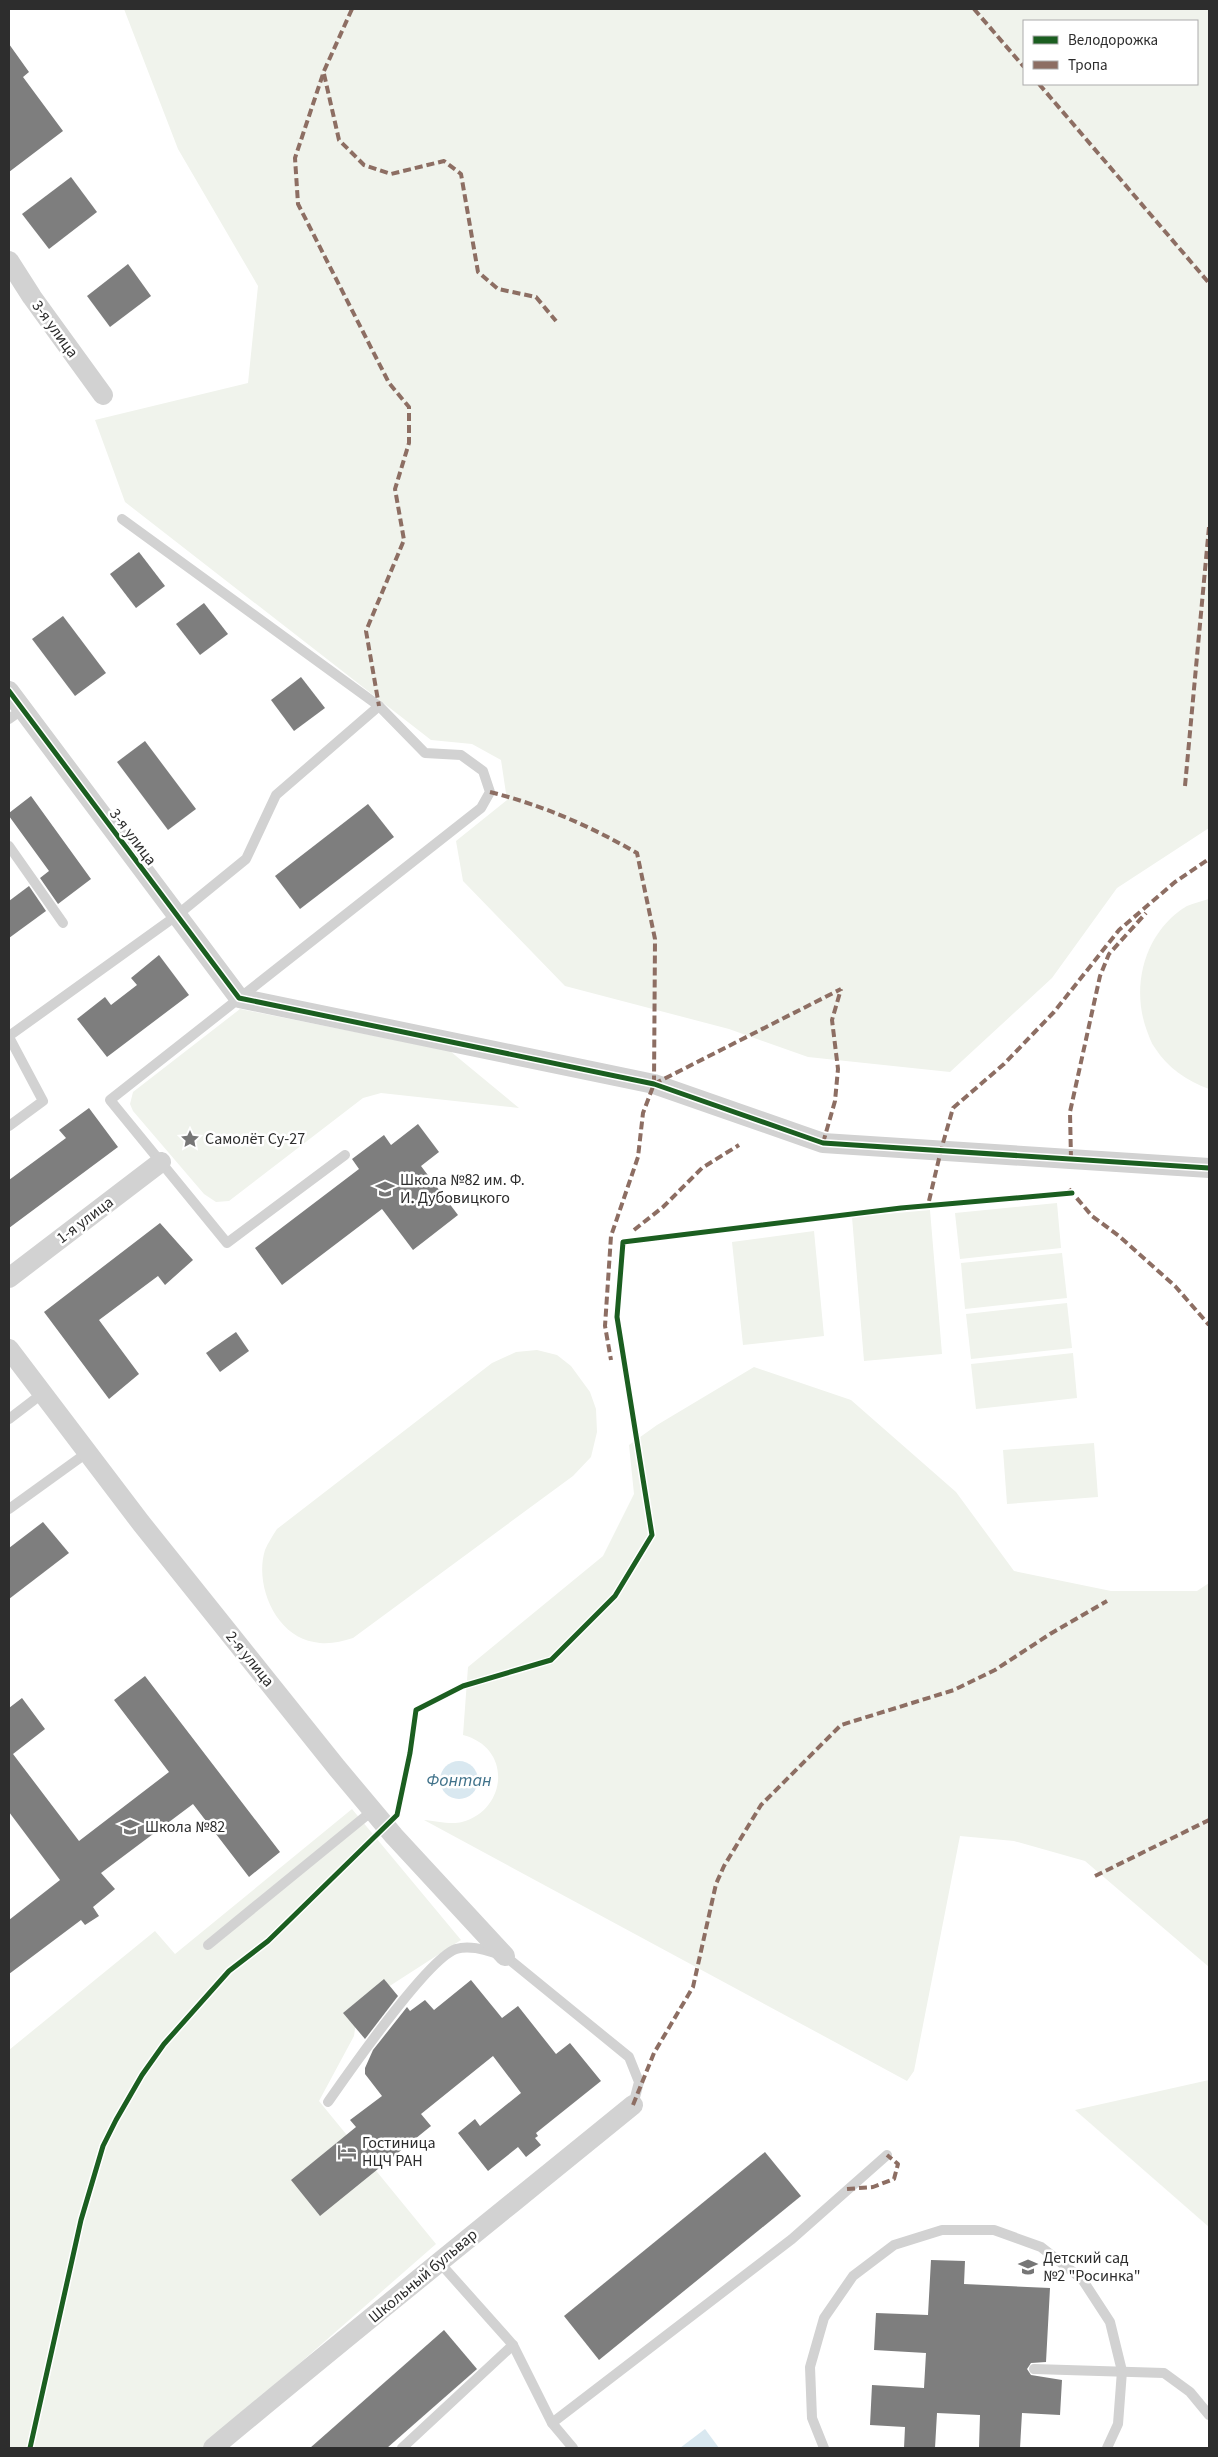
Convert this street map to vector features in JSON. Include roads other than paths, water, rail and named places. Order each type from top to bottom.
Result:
[{"type":"street","name":"3-я улица","points":[[9,261],[32,298],[103,395]]},
{"type":"street","name":"3-я улица","points":[[9,691],[16,714],[239,998]]},
{"type":"street","points":[[239,998],[654,1084],[823,1143],[1209,1168]]},
{"type":"street","name":"1-я улица","points":[[9,1278],[162,1162]]},
{"type":"street","name":"2-я улица","points":[[9,1349],[147,1530],[372,1811],[505,1956]]},
{"type":"street","name":"Школьный бульвар","points":[[214,2448],[440,2263],[489,2220],[633,2105]]},
{"type":"lane","points":[[122,519],[379,706],[426,753],[461,755],[483,771],[490,792],[481,808],[110,1100],[228,1244],[345,1155]]},
{"type":"lane","points":[[9,1126],[43,1101],[9,1037],[176,916],[246,859],[276,795],[379,706]]},
{"type":"lane","points":[[9,846],[63,923]]},
{"type":"lane","points":[[9,1419],[42,1393]]},
{"type":"lane","points":[[9,1509],[88,1452]]},
{"type":"lane","points":[[208,1945],[372,1811]]},
{"type":"lane","points":[[328,2102],[415,1987],[445,1956],[456,1949],[465,1948],[483,1950],[505,1956],[629,2057],[639,2082],[633,2105]]},
{"type":"lane","points":[[552,2423],[792,2239],[887,2155]]},
{"type":"lane","points":[[824,2448],[812,2418],[810,2367],[824,2318],[853,2276],[887,2250],[894,2245],[942,2230],[994,2230],[1042,2247],[1082,2279],[1110,2322],[1122,2371],[1118,2424],[1107,2448]]},
{"type":"lane","points":[[440,2263],[513,2345],[552,2423],[573,2448]]},
{"type":"lane","points":[[402,2448],[513,2345]]},
{"type":"lane","points":[[1034,2369],[1164,2373],[1190,2392],[1209,2415]]},
{"type":"water","name":"Фонтан","points":[[459,1761],[473,1766],[478,1780],[473,1794],[459,1799],[445,1794],[440,1780],[445,1766]]},
{"type":"water","points":[[705,2429],[719,2448],[680,2448]]},
{"type":"place","name":"Самолёт Су-27","points":[[190,1139]]},
{"type":"place","name":"Школа №82 им. Ф. И. Дубовицкого","points":[[385,1189]]},
{"type":"place","name":"Школа №82","points":[[130,1827]]},
{"type":"place","name":"Гостиница НЦЧ РАН","points":[[347,2152]]},
{"type":"place","name":"Детский сад №2 \"Росинка\"","points":[[1028,2267]]}]
